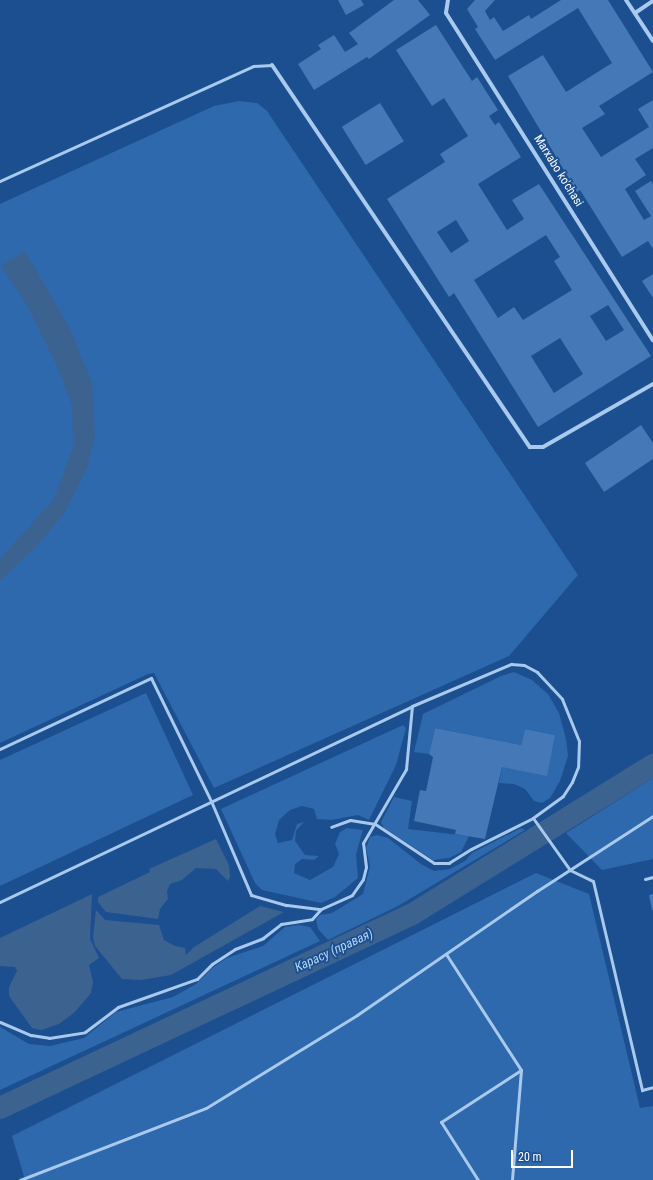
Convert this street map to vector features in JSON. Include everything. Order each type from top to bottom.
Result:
[{"type":"street","name":"Marxabo ko'chasi","points":[[448,0],[446,13],[653,340]]},
{"type":"street","points":[[626,0],[653,41]]},
{"type":"street","points":[[635,13],[653,1]]},
{"type":"street","points":[[272,65],[530,447],[543,447],[653,384]]},
{"type":"lane","points":[[0,181],[253,66],[272,65]]},
{"type":"lane","points":[[0,902],[412,706],[512,664],[524,665],[537,672],[551,683],[562,698],[572,720],[579,741],[580,755],[572,782],[563,796],[533,818],[471,849],[449,863],[434,863],[375,824],[350,820],[331,827]]},
{"type":"lane","points":[[0,749],[151,678],[211,801],[251,895],[287,905],[321,909]]},
{"type":"lane","points":[[0,1022],[31,1035],[49,1038],[85,1032],[118,1006],[196,979],[212,964],[235,949],[263,938],[281,924],[312,919],[321,909],[352,895],[360,884],[366,867],[363,842],[375,824],[406,769],[412,706]]},
{"type":"lane","points":[[20,1180],[206,1108],[357,1015],[570,869],[653,816]]},
{"type":"lane","points":[[533,818],[570,869],[593,881],[642,1090],[653,1087]]},
{"type":"lane","points":[[645,879],[653,877]]},
{"type":"lane","points":[[446,954],[521,1070],[512,1180]]},
{"type":"lane","points":[[478,1180],[441,1122],[521,1070]]},
{"type":"shaded area","points":[[239,101],[257,103],[267,111],[578,575],[509,656],[214,788],[154,673],[148,674],[0,743],[0,204],[214,106]]},
{"type":"shaded area","points":[[25,251],[69,327],[92,383],[95,436],[87,468],[65,512],[38,545],[0,581],[0,559],[54,499],[73,447],[72,405],[58,368],[26,303],[1,266]]},
{"type":"shaded area","points":[[514,672],[532,680],[548,694],[559,713],[566,739],[568,756],[560,781],[550,798],[542,803],[534,801],[525,789],[514,784],[499,783],[502,767],[555,735],[525,729],[521,745],[435,728],[429,754],[414,752],[423,714],[501,676]]},
{"type":"shaded area","points":[[146,693],[193,795],[0,886],[0,760]]},
{"type":"shaded area","points":[[403,725],[406,728],[396,765],[369,820],[358,815],[331,820],[317,819],[314,809],[302,806],[290,810],[279,820],[275,834],[278,843],[292,840],[297,824],[304,822],[296,831],[295,841],[305,855],[319,856],[314,860],[302,859],[295,864],[294,873],[310,880],[333,867],[339,854],[335,844],[340,832],[347,828],[363,830],[356,854],[358,878],[335,897],[321,903],[262,890],[255,883],[221,809]]},
{"type":"shaded area","points":[[653,778],[653,859],[602,870],[566,833]]},
{"type":"shaded area","points":[[394,797],[412,801],[408,829],[469,836],[461,852],[449,858],[433,860],[384,828],[381,822]]},
{"type":"shaded area","points":[[521,828],[525,830],[398,906],[328,940],[318,929],[316,919],[320,915],[332,913],[363,894],[370,866],[366,848],[370,837],[377,835],[388,838],[421,864],[434,871],[450,869],[465,861],[472,853]]},
{"type":"shaded area","points":[[216,839],[229,865],[230,877],[228,881],[216,869],[196,868],[182,880],[170,884],[167,891],[168,899],[160,909],[158,919],[106,912],[98,902],[98,897],[150,872],[149,869]]},
{"type":"shaded area","points":[[536,873],[589,894],[640,1108],[653,1106],[653,1180],[25,1180],[12,1136]]},
{"type":"shaded area","points":[[92,894],[90,939],[99,958],[89,965],[93,982],[91,993],[75,1012],[59,1024],[41,1030],[32,1028],[9,996],[9,987],[17,971],[15,967],[0,966],[0,938]]},
{"type":"shaded area","points":[[260,906],[284,912],[171,975],[141,980],[122,979],[95,946],[93,937],[96,910],[105,920],[159,925],[164,940],[175,946],[185,948],[186,955],[194,947]]},
{"type":"shaded area","points":[[299,925],[310,927],[320,941],[0,1090],[0,1027],[29,1044],[50,1046],[84,1038],[116,1012],[173,997],[196,984],[212,968],[227,958],[263,946],[285,927]]},
{"type":"building","points":[[338,0],[361,0],[364,5],[346,15]]},
{"type":"building","points":[[394,0],[418,0],[430,15],[369,59],[367,57],[314,90],[298,64],[321,49],[318,45],[334,35],[345,52],[358,44],[349,33]]},
{"type":"building","points":[[475,0],[495,0],[485,11],[490,20],[494,17],[503,31],[529,15],[531,19],[561,0],[608,0],[653,72],[599,106],[605,114],[582,128],[601,157],[649,127],[638,109],[653,100],[653,148],[635,159],[646,175],[625,189],[644,220],[651,216],[635,191],[651,181],[653,184],[653,249],[648,241],[622,257],[580,190],[577,192],[508,76],[543,55],[566,92],[612,63],[578,8],[495,60],[475,29],[478,27],[467,9]]},
{"type":"building","points":[[436,25],[472,81],[477,77],[498,110],[489,116],[495,125],[499,122],[521,157],[478,184],[507,230],[524,219],[512,200],[539,184],[651,356],[538,427],[454,293],[449,297],[387,199],[445,162],[440,154],[468,136],[444,98],[432,106],[396,50]],"holes":[[[456,220],[469,241],[451,253],[437,232]],[[546,235],[560,257],[554,261],[572,290],[523,320],[514,307],[498,318],[474,280]],[[608,305],[624,330],[606,341],[590,316]],[[560,338],[583,374],[554,393],[531,356]]]},
{"type":"building","points":[[380,103],[404,141],[366,165],[342,127]]},
{"type":"building","points":[[653,274],[653,298],[642,281]]},
{"type":"building","points":[[641,425],[653,443],[653,459],[604,492],[585,463]]},
{"type":"building","points":[[435,728],[521,745],[525,729],[555,735],[547,776],[502,767],[485,839],[455,834],[456,830],[414,821],[420,790],[426,791],[433,757],[429,754]]},
{"type":"building","points":[[653,894],[653,910],[652,910],[649,895]]},
{"type":"waterway","name":"Карасу (правая)","points":[[0,1108],[411,915],[653,765]]}]
